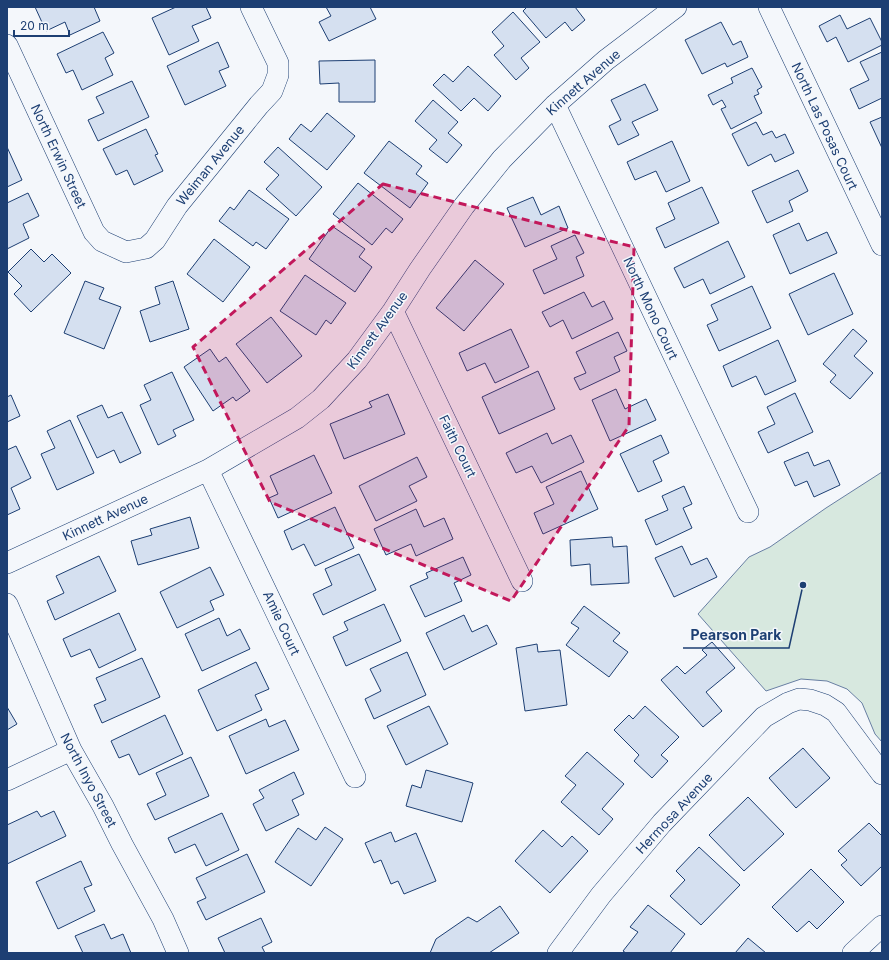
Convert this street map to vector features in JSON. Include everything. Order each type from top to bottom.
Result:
[{"type":"street","name":"Weiman Avenue","points":[[126,252],[146,248],[155,240],[176,206],[272,91],[278,75],[278,63],[251,7]]},
{"type":"street","name":"Kinnett Avenue","points":[[7,563],[208,470],[297,418],[321,399],[357,360],[393,311],[464,206],[502,159],[554,105],[606,60],[676,7]]},
{"type":"street","name":"North Las Posas Court","points":[[769,7],[882,245]]},
{"type":"street","name":"North Erwin Street","points":[[7,45],[94,232],[102,241],[126,252]]},
{"type":"street","name":"North Mono Court","points":[[554,105],[748,512]]},
{"type":"street","name":"Faith Court","points":[[393,311],[522,580]]},
{"type":"street","name":"Amie Court","points":[[208,470],[355,777]]},
{"type":"street","name":"North Inyo Street","points":[[7,604],[71,750],[103,806],[163,919],[178,953]]},
{"type":"street","name":"Hermosa Avenue","points":[[558,953],[601,895],[662,823],[764,717],[788,703],[799,699],[810,700],[825,705],[836,712],[882,774]]},
{"type":"street","points":[[7,780],[71,750]]},
{"type":"street","points":[[853,953],[882,926]]},
{"type":"highlighted area","points":[[383,184],[634,247],[629,426],[511,601],[270,502],[193,347]]},
{"type":"shaded area","points":[[882,472],[882,742],[875,734],[862,703],[847,689],[827,681],[801,679],[766,691],[698,614],[749,557],[770,547],[826,508]]},
{"type":"building","points":[[35,7],[94,7],[100,21],[70,35],[65,22],[46,31]]},
{"type":"building","points":[[176,7],[206,7],[211,18],[192,26],[199,41],[169,55],[152,18]]},
{"type":"building","points":[[326,7],[370,7],[376,19],[329,41],[319,22],[331,16]]},
{"type":"building","points":[[527,7],[575,7],[585,20],[572,31],[565,22],[546,38],[523,11]]},
{"type":"building","points":[[513,12],[540,42],[521,58],[529,68],[516,80],[494,55],[504,46],[492,32]]},
{"type":"building","points":[[840,15],[847,29],[870,18],[882,42],[882,45],[848,62],[836,37],[827,42],[819,26]]},
{"type":"building","points":[[721,22],[733,45],[741,41],[748,57],[727,67],[725,63],[702,74],[685,40]]},
{"type":"building","points":[[103,32],[114,53],[105,58],[113,75],[82,90],[73,70],[66,73],[57,54]]},
{"type":"building","points":[[218,42],[229,67],[219,71],[226,86],[185,105],[167,66]]},
{"type":"building","points":[[882,52],[882,98],[859,109],[850,89],[869,80],[860,62]]},
{"type":"building","points":[[375,60],[375,102],[339,102],[339,83],[320,84],[319,61]]},
{"type":"building","points":[[468,66],[501,96],[488,111],[474,98],[461,111],[433,85],[444,74],[453,82]]},
{"type":"building","points":[[752,68],[762,87],[757,90],[759,94],[754,96],[762,113],[731,129],[721,109],[726,107],[722,100],[713,105],[708,95],[733,83],[731,78]]},
{"type":"building","points":[[132,81],[149,117],[98,141],[88,120],[104,113],[96,97]]},
{"type":"building","points":[[645,84],[658,110],[632,122],[639,135],[618,145],[609,126],[621,120],[611,100]]},
{"type":"building","points":[[433,100],[458,122],[448,133],[462,145],[447,163],[429,149],[437,140],[415,121]]},
{"type":"building","points":[[327,113],[355,136],[327,170],[289,139],[301,124],[311,132]]},
{"type":"building","points":[[882,117],[882,148],[870,122]]},
{"type":"building","points":[[756,122],[763,135],[772,131],[776,138],[785,134],[794,153],[775,162],[771,154],[748,166],[732,134]]},
{"type":"building","points":[[146,129],[158,154],[155,155],[163,171],[134,185],[127,170],[116,175],[103,149]]},
{"type":"building","points":[[389,141],[422,166],[416,174],[428,183],[410,208],[364,173]]},
{"type":"building","points":[[672,141],[690,181],[666,192],[656,171],[635,180],[627,162]]},
{"type":"building","points":[[7,147],[22,180],[7,187]]},
{"type":"building","points":[[278,147],[322,187],[296,216],[266,189],[279,175],[264,162]]},
{"type":"building","points":[[798,170],[808,191],[789,201],[793,211],[767,223],[752,191]]},
{"type":"building","points":[[358,183],[403,219],[392,233],[386,228],[372,245],[333,214]]},
{"type":"building","points":[[702,187],[719,223],[665,248],[656,228],[675,219],[668,203]]},
{"type":"building","points":[[249,190],[289,219],[266,249],[256,242],[253,246],[219,221],[230,207],[234,210]]},
{"type":"building","points":[[28,193],[39,216],[23,224],[29,238],[7,249],[7,203]]},
{"type":"building","points":[[533,197],[541,215],[559,206],[568,228],[525,247],[507,208]]},
{"type":"building","points":[[799,223],[807,241],[827,232],[837,253],[790,274],[773,235]]},
{"type":"building","points":[[332,226],[365,249],[359,257],[372,267],[355,292],[309,259]]},
{"type":"building","points":[[575,235],[584,253],[576,257],[584,276],[544,294],[533,270],[557,259],[551,246]]},
{"type":"building","points":[[214,239],[250,267],[223,302],[187,274]]},
{"type":"building","points":[[728,241],[745,277],[710,294],[703,279],[684,288],[674,268]]},
{"type":"building","points":[[31,249],[44,262],[52,254],[71,273],[31,312],[14,294],[22,286],[8,272]]},
{"type":"building","points":[[475,260],[504,284],[464,331],[436,308]]},
{"type":"building","points":[[834,273],[853,314],[808,335],[789,294]]},
{"type":"building","points":[[305,275],[346,303],[331,324],[326,320],[316,335],[280,311]]},
{"type":"building","points":[[85,281],[104,288],[99,299],[121,307],[104,349],[64,333]]},
{"type":"building","points":[[173,281],[189,329],[150,342],[140,311],[160,304],[155,287]]},
{"type":"building","points":[[752,286],[771,328],[719,351],[707,325],[718,320],[711,305]]},
{"type":"building","points":[[584,292],[592,307],[604,301],[613,319],[572,339],[563,320],[550,327],[542,312]]},
{"type":"building","points":[[271,317],[302,356],[267,383],[236,344]]},
{"type":"building","points":[[511,329],[529,367],[495,383],[485,363],[467,371],[459,353]]},
{"type":"building","points":[[853,329],[867,341],[854,356],[873,373],[850,399],[830,382],[836,375],[823,364]]},
{"type":"building","points":[[618,332],[627,351],[614,357],[620,371],[580,390],[574,378],[586,373],[576,352]]},
{"type":"building","points":[[778,340],[796,381],[765,395],[756,376],[732,387],[723,366]]},
{"type":"building","points":[[210,349],[219,362],[226,357],[250,391],[236,401],[233,397],[213,411],[184,367]]},
{"type":"building","points":[[538,371],[555,409],[499,434],[482,397]]},
{"type":"building","points":[[172,372],[194,420],[173,430],[176,436],[158,445],[140,405],[151,400],[144,385]]},
{"type":"building","points":[[616,389],[625,409],[646,399],[656,420],[610,441],[592,400]]},
{"type":"building","points":[[795,393],[813,432],[768,453],[758,432],[775,424],[767,407]]},
{"type":"building","points":[[388,394],[405,434],[344,459],[330,424],[372,407],[369,402]]},
{"type":"building","points":[[11,395],[20,416],[7,422],[7,397]]},
{"type":"building","points":[[102,405],[108,418],[122,412],[141,453],[120,463],[114,450],[97,458],[77,416]]},
{"type":"building","points":[[70,420],[94,473],[57,490],[41,454],[55,448],[47,431]]},
{"type":"building","points":[[547,433],[552,444],[571,435],[584,462],[541,483],[532,466],[516,473],[506,453]]},
{"type":"building","points":[[661,435],[669,453],[653,461],[662,481],[638,492],[620,454]]},
{"type":"building","points":[[16,446],[31,478],[11,488],[20,509],[7,515],[7,450]]},
{"type":"building","points":[[808,452],[814,466],[829,460],[840,485],[814,497],[807,481],[795,486],[784,462]]},
{"type":"building","points":[[314,455],[332,493],[278,518],[269,498],[278,494],[270,476]]},
{"type":"building","points":[[417,457],[427,477],[409,486],[417,501],[376,521],[359,486]]},
{"type":"building","points":[[581,471],[598,509],[543,534],[534,513],[554,504],[546,487]]},
{"type":"building","points":[[684,486],[692,504],[683,508],[692,528],[656,545],[645,520],[668,510],[662,496]]},
{"type":"building","points":[[335,507],[354,548],[315,566],[304,544],[292,550],[284,531]]},
{"type":"building","points":[[416,509],[424,527],[444,518],[453,539],[416,556],[411,544],[386,555],[374,529]]},
{"type":"building","points":[[190,517],[199,548],[138,565],[131,541],[152,535],[150,529]]},
{"type":"building","points":[[612,537],[613,547],[627,546],[629,583],[591,585],[590,564],[571,566],[570,540]]},
{"type":"building","points":[[682,546],[691,565],[707,558],[717,577],[674,597],[655,558]]},
{"type":"building","points":[[359,554],[376,590],[323,615],[313,594],[332,585],[325,569]]},
{"type":"building","points":[[99,556],[116,591],[55,620],[47,601],[64,593],[56,576]]},
{"type":"building","points":[[463,557],[471,575],[454,583],[462,601],[425,617],[410,586],[428,578],[426,573]]},
{"type":"building","points":[[210,567],[224,595],[210,601],[214,610],[177,628],[160,592]]},
{"type":"building","points":[[384,604],[401,641],[346,666],[333,637],[348,630],[344,622]]},
{"type":"building","points":[[584,606],[620,633],[613,641],[628,652],[609,677],[566,645],[579,628],[571,623]]},
{"type":"building","points":[[119,613],[136,650],[99,668],[90,649],[71,657],[63,639]]},
{"type":"building","points":[[464,615],[472,632],[487,625],[497,644],[444,670],[426,633]]},
{"type":"building","points":[[219,618],[227,636],[240,629],[250,649],[202,671],[185,634]]},
{"type":"building","points":[[712,642],[735,668],[706,692],[722,711],[703,727],[661,680],[677,666],[685,674],[707,655],[702,650]]},
{"type":"building","points":[[537,644],[538,652],[560,650],[567,705],[525,711],[516,648]]},
{"type":"building","points":[[407,652],[426,695],[374,719],[365,699],[381,691],[370,669]]},
{"type":"building","points":[[142,658],[160,697],[102,723],[94,705],[106,700],[96,678]]},
{"type":"building","points":[[256,662],[269,689],[255,695],[262,710],[217,731],[198,690]]},
{"type":"building","points":[[429,706],[448,744],[406,765],[387,726]]},
{"type":"building","points":[[645,706],[679,737],[661,755],[668,761],[652,778],[634,761],[639,755],[614,730],[629,715],[633,719]]},
{"type":"building","points":[[7,707],[17,724],[7,730]]},
{"type":"building","points":[[165,715],[183,754],[139,775],[129,754],[119,758],[111,741]]},
{"type":"building","points":[[266,719],[269,727],[285,720],[299,750],[246,774],[229,736]]},
{"type":"building","points":[[803,748],[830,778],[796,808],[769,778]]},
{"type":"building","points":[[587,752],[624,784],[602,809],[613,819],[599,835],[561,802],[576,785],[565,776]]},
{"type":"building","points":[[191,757],[209,796],[155,820],[147,804],[166,795],[156,773]]},
{"type":"building","points":[[426,770],[473,783],[462,822],[406,806],[412,785],[421,788]]},
{"type":"building","points":[[294,772],[304,794],[292,800],[299,815],[266,831],[253,804],[264,798],[259,790]]},
{"type":"building","points":[[748,797],[784,834],[744,871],[709,835]]},
{"type":"building","points":[[37,811],[41,817],[54,811],[66,836],[7,864],[7,825]]},
{"type":"building","points":[[222,813],[239,850],[206,866],[195,844],[175,853],[168,838]]},
{"type":"building","points":[[869,823],[882,836],[882,866],[861,886],[841,865],[847,860],[838,851]]},
{"type":"building","points":[[325,827],[343,839],[311,886],[275,862],[298,828],[316,840]]},
{"type":"building","points":[[543,830],[562,847],[572,836],[588,851],[550,893],[515,861]]},
{"type":"building","points":[[391,832],[395,842],[416,833],[436,881],[404,894],[398,881],[391,884],[381,860],[374,863],[365,843]]},
{"type":"building","points":[[699,847],[740,885],[701,925],[670,896],[685,880],[676,871]]},
{"type":"building","points":[[247,854],[265,892],[206,920],[197,902],[206,898],[196,878]]},
{"type":"building","points":[[81,861],[92,885],[84,888],[95,911],[58,929],[36,882]]},
{"type":"building","points":[[811,869],[844,902],[817,929],[809,921],[797,932],[772,907]]},
{"type":"building","points":[[648,905],[685,934],[670,953],[626,953],[623,951],[638,932],[630,927]]},
{"type":"building","points":[[500,906],[519,933],[489,953],[430,953],[436,939],[468,917],[477,922]]},
{"type":"building","points":[[261,918],[272,942],[262,947],[265,953],[225,953],[218,938]]},
{"type":"building","points":[[104,924],[111,939],[123,934],[131,953],[83,953],[75,936]]},
{"type":"building","points":[[748,938],[766,953],[735,953]]},
{"type":"place","name":"Pearson Park","points":[[803,585]]}]
